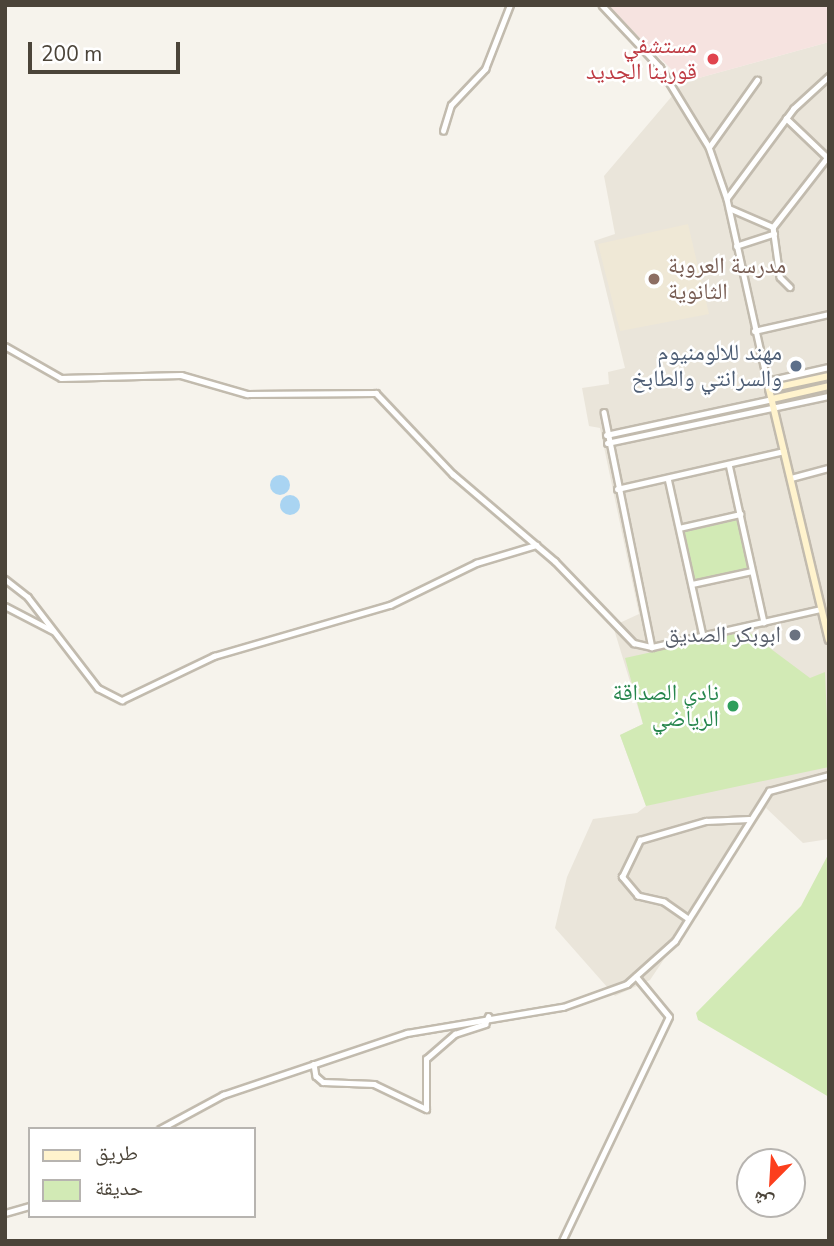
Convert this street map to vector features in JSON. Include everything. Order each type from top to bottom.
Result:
[{"type":"street","points":[[443,131],[451,105],[485,69],[510,5]]},
{"type":"street","points":[[603,5],[660,67],[709,147],[727,199],[754,331],[828,637]]},
{"type":"street","points":[[727,199],[786,118],[829,76]]},
{"type":"street","points":[[709,147],[757,80]]},
{"type":"street","points":[[786,118],[828,156],[773,228],[780,277],[790,287]]},
{"type":"street","points":[[729,208],[773,228]]},
{"type":"street","points":[[736,246],[774,234]]},
{"type":"street","points":[[754,331],[829,314]]},
{"type":"street","points":[[5,346],[61,377],[181,376],[247,394],[302,397],[376,393],[453,474],[536,545],[634,643],[652,647],[821,609]]},
{"type":"street","points":[[767,381],[829,367]]},
{"type":"street","points":[[769,390],[829,376]]},
{"type":"street","points":[[606,435],[829,386]]},
{"type":"street","points":[[607,443],[829,396]]},
{"type":"street","points":[[604,412],[607,443],[652,647]]},
{"type":"street","points":[[617,489],[785,451]]},
{"type":"street","points":[[729,464],[764,622]]},
{"type":"street","points":[[791,478],[829,468]]},
{"type":"street","points":[[668,478],[703,636]]},
{"type":"street","points":[[679,528],[740,514]]},
{"type":"street","points":[[5,579],[28,597],[98,688],[122,700],[214,656],[390,605],[476,562],[536,545]]},
{"type":"street","points":[[692,584],[752,571]]},
{"type":"street","points":[[5,606],[53,631]]},
{"type":"street","points":[[164,1127],[223,1095],[314,1064],[434,1026],[584,1002],[636,976],[675,941],[762,798],[777,786],[829,775]]},
{"type":"street","points":[[688,919],[664,902],[638,896],[621,877],[640,841],[706,821],[749,820]]},
{"type":"street","points":[[562,1241],[670,1017],[636,976]]},
{"type":"street","points":[[314,1064],[316,1076],[323,1082],[380,1086],[426,1109],[426,1059],[454,1034],[485,1024],[488,1017]]},
{"type":"street","points":[[5,1213],[28,1207]]},
{"type":"shaded area","name":"مستشفي قورينا الجديد","points":[[607,5],[829,5],[829,42],[684,82]]},
{"type":"shaded area","points":[[829,42],[829,839],[803,843],[766,808],[650,980],[615,996],[555,928],[567,877],[593,819],[637,813],[646,806],[620,735],[643,724],[613,626],[639,614],[600,428],[589,426],[582,388],[609,384],[608,372],[625,368],[594,241],[615,234],[604,176],[684,82]]},
{"type":"shaded area","name":"مدرسة العروبة الثانوية","points":[[688,224],[709,314],[620,331],[598,244]]},
{"type":"green space","points":[[738,520],[749,569],[694,581],[683,532]]},
{"type":"green space","name":"نادي الصداقة الرياضي","points":[[747,631],[810,678],[825,672],[829,767],[646,806],[620,735],[643,724],[625,658]]},
{"type":"green space","points":[[829,853],[829,1097],[698,1020],[696,1013],[801,906]]},
{"type":"water","points":[[280,475],[287,478],[290,485],[287,492],[280,495],[273,492],[270,485],[273,478]]},
{"type":"water","points":[[290,495],[297,498],[300,505],[297,512],[290,515],[283,512],[280,505],[283,498]]},
{"type":"place","name":"مستشفي قورينا الجديد","points":[[713,59]]},
{"type":"place","name":"مدرسة العروبة الثانوية","points":[[654,279]]},
{"type":"place","name":"مهند للالومنيوم والسرانتي والطابخ","points":[[796,366]]},
{"type":"place","name":"ابوبكر الصديق","points":[[795,635]]},
{"type":"place","name":"نادي الصداقة الرياضي","points":[[733,706]]}]
